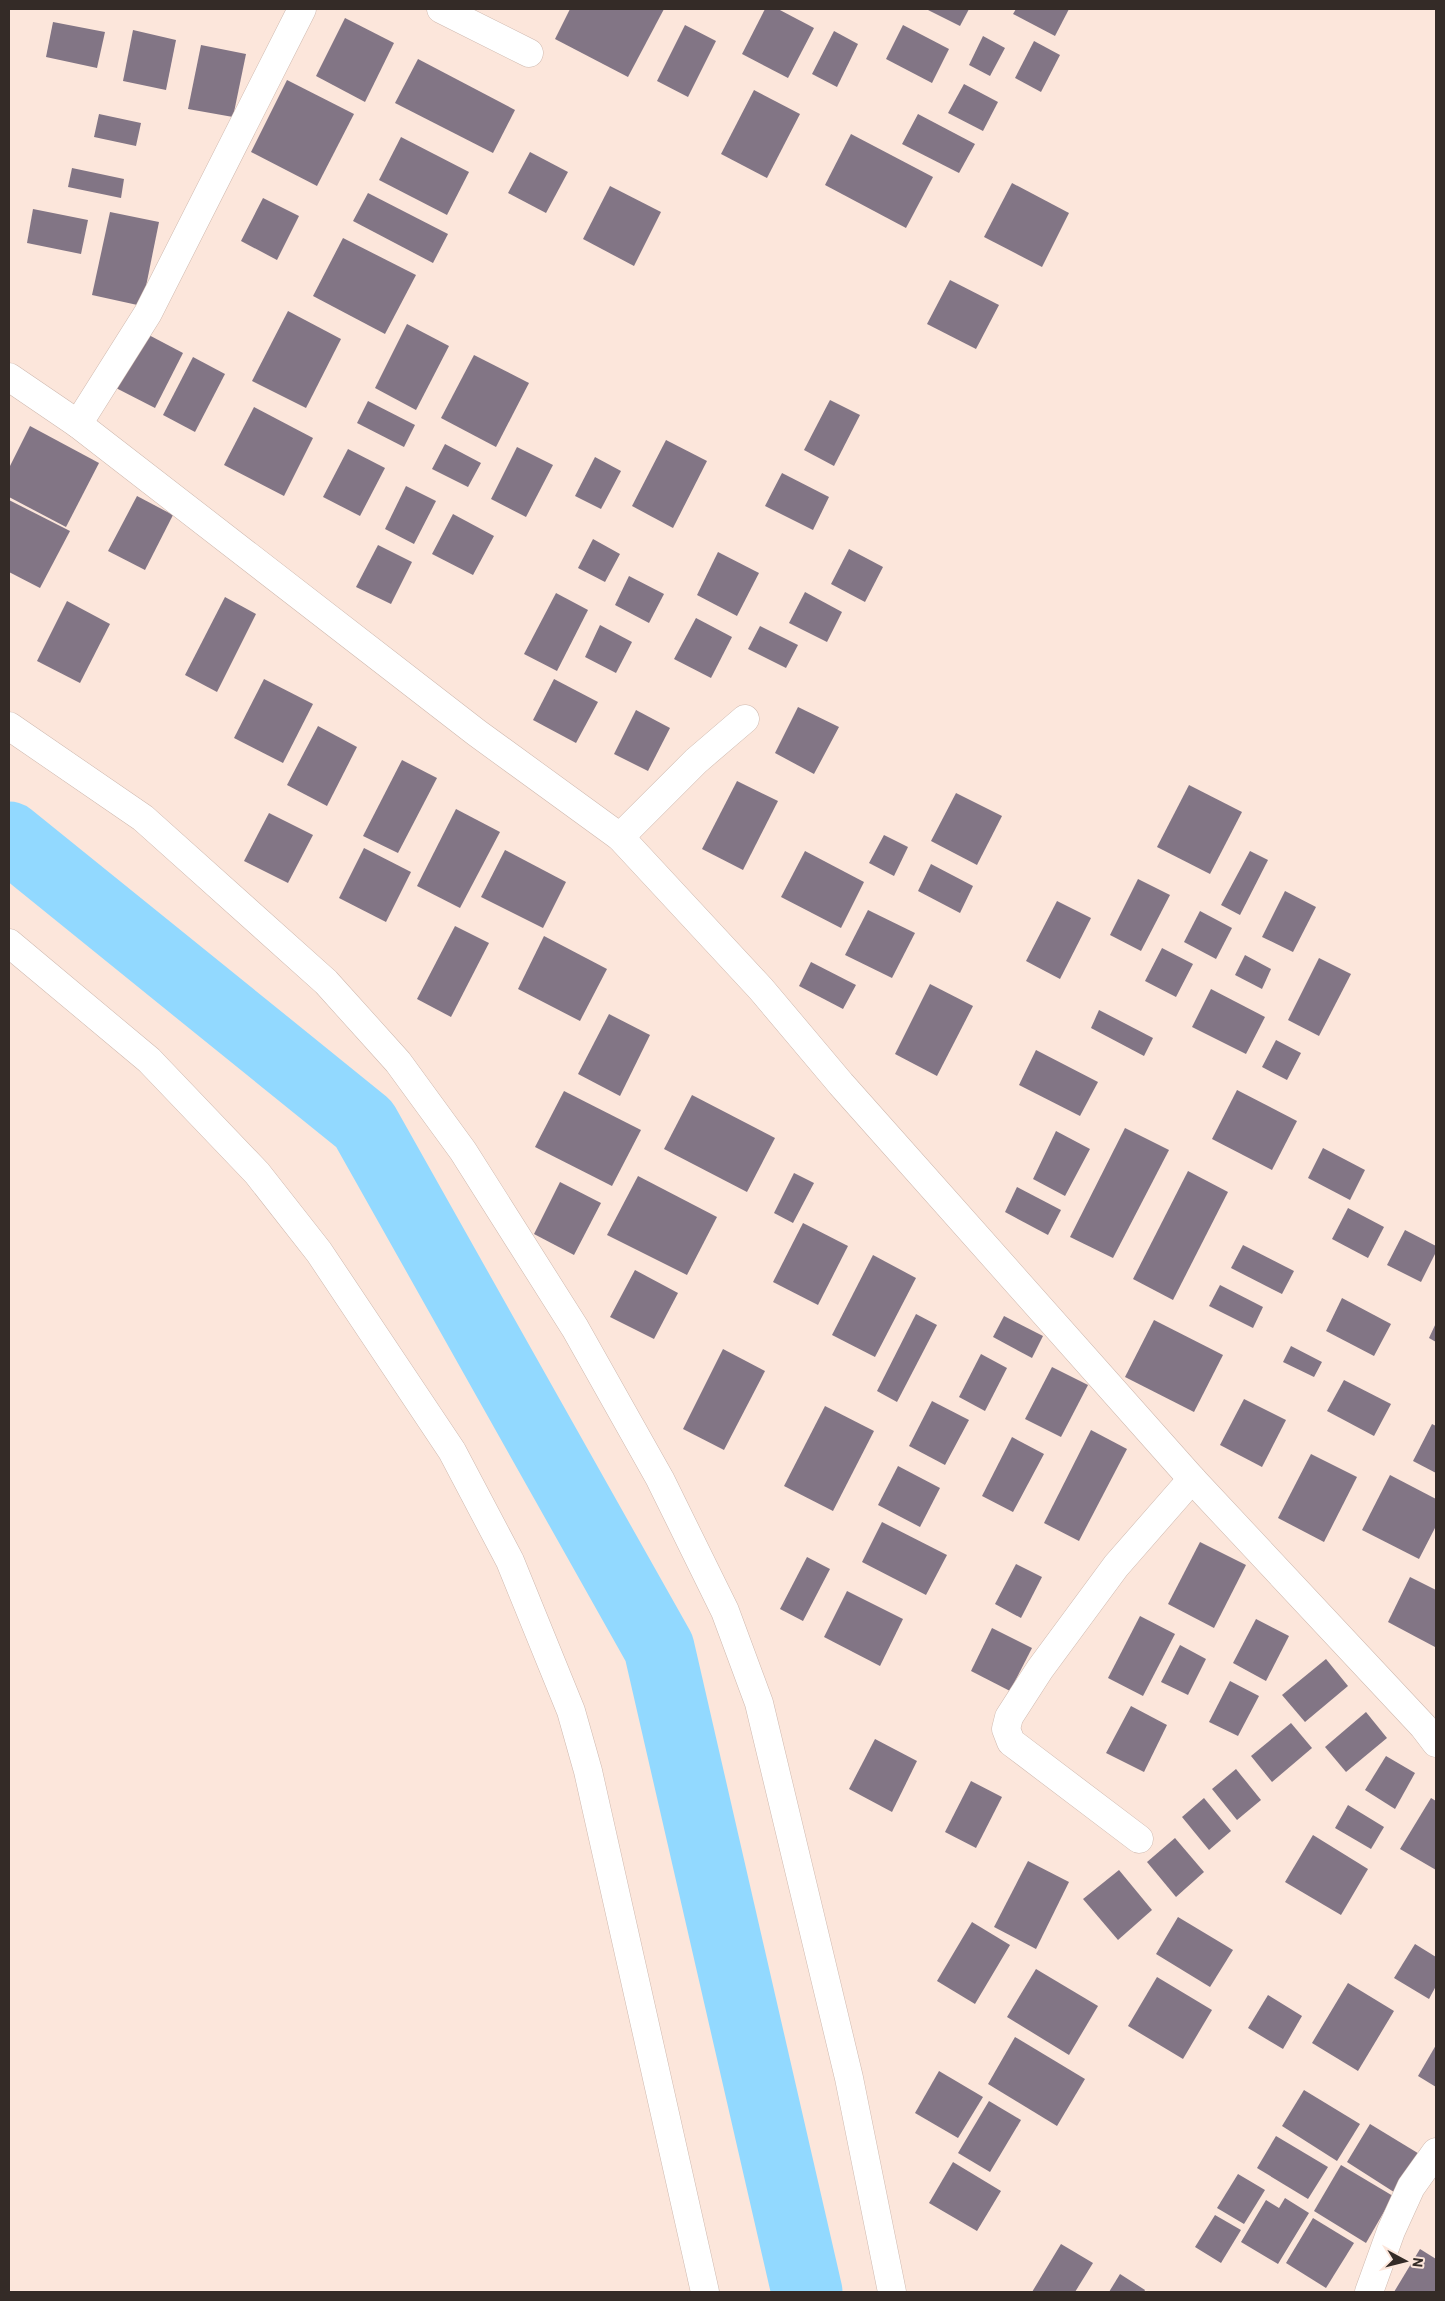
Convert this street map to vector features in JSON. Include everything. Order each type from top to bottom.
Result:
[{"type":"street","points":[[78,424],[148,313],[302,9]]},
{"type":"street","points":[[441,9],[529,53]]},
{"type":"street","points":[[9,378],[78,424],[477,733],[620,838],[761,989],[841,1084],[1192,1479],[1423,1726],[1436,1743]]},
{"type":"street","points":[[620,838],[696,761],[745,719]]},
{"type":"street","points":[[9,726],[143,818],[326,982],[398,1062],[463,1151],[575,1328],[660,1479],[725,1612],[759,1703],[849,2078],[892,2292]]},
{"type":"street","points":[[9,943],[149,1060],[258,1172],[319,1252],[452,1450],[506,1553],[571,1711],[588,1771],[705,2292]]},
{"type":"street","points":[[1139,1839],[1011,1742],[1006,1729],[1009,1717],[1035,1676],[1098,1589],[1192,1479]]},
{"type":"street","points":[[1369,2292],[1391,2231],[1411,2187],[1436,2152]]},
{"type":"building","points":[[570,9],[664,9],[628,77],[555,39]]},
{"type":"building","points":[[765,9],[778,9],[814,28],[788,78],[742,54]]},
{"type":"building","points":[[926,9],[969,9],[960,26]]},
{"type":"building","points":[[1016,9],[1069,9],[1055,36],[1013,14]]},
{"type":"building","points":[[345,18],[394,43],[365,102],[316,76]]},
{"type":"building","points":[[53,22],[105,32],[97,68],[46,57]]},
{"type":"building","points":[[685,25],[716,41],[688,97],[657,81]]},
{"type":"building","points":[[903,25],[949,49],[932,83],[886,59]]},
{"type":"building","points":[[133,30],[176,40],[166,90],[123,81]]},
{"type":"building","points":[[834,31],[858,44],[837,87],[812,74]]},
{"type":"building","points":[[983,36],[1005,48],[990,76],[969,65]]},
{"type":"building","points":[[1034,41],[1060,55],[1041,92],[1015,78]]},
{"type":"building","points":[[201,45],[246,54],[233,117],[188,109]]},
{"type":"building","points":[[418,59],[515,110],[493,153],[395,103]]},
{"type":"building","points":[[287,80],[354,114],[317,186],[251,152]]},
{"type":"building","points":[[964,84],[998,102],[983,131],[948,113]]},
{"type":"building","points":[[754,90],[800,114],[767,178],[721,154]]},
{"type":"building","points":[[99,114],[141,123],[136,146],[94,137]]},
{"type":"building","points":[[918,114],[975,144],[959,173],[902,144]]},
{"type":"building","points":[[851,134],[933,177],[906,228],[825,185]]},
{"type":"building","points":[[401,137],[469,172],[447,215],[379,180]]},
{"type":"building","points":[[530,152],[568,172],[546,213],[508,193]]},
{"type":"building","points":[[72,168],[124,179],[121,198],[68,187]]},
{"type":"building","points":[[1012,183],[1069,213],[1042,267],[984,237]]},
{"type":"building","points":[[610,186],[661,212],[634,266],[583,239]]},
{"type":"building","points":[[368,193],[448,234],[433,263],[353,221]]},
{"type":"building","points":[[263,198],[299,216],[277,260],[241,241]]},
{"type":"building","points":[[33,209],[88,220],[81,254],[27,243]]},
{"type":"building","points":[[110,212],[159,222],[142,306],[92,295]]},
{"type":"building","points":[[343,238],[416,275],[385,334],[313,296]]},
{"type":"building","points":[[950,280],[999,305],[976,349],[927,324]]},
{"type":"building","points":[[288,311],[341,339],[306,408],[252,381]]},
{"type":"building","points":[[407,324],[449,346],[416,410],[375,388]]},
{"type":"building","points":[[145,333],[183,353],[155,408],[116,388]]},
{"type":"building","points":[[474,355],[529,383],[496,447],[441,418]]},
{"type":"building","points":[[193,357],[225,374],[195,432],[163,415]]},
{"type":"building","points":[[830,400],[860,415],[834,466],[804,450]]},
{"type":"building","points":[[368,401],[415,425],[404,447],[357,423]]},
{"type":"building","points":[[254,407],[313,438],[284,496],[224,465]]},
{"type":"building","points":[[30,426],[99,463],[66,527],[9,497],[9,468]]},
{"type":"building","points":[[666,440],[707,461],[673,528],[632,506]]},
{"type":"building","points":[[445,444],[481,463],[468,487],[432,469]]},
{"type":"building","points":[[517,447],[553,465],[526,517],[491,499]]},
{"type":"building","points":[[348,449],[385,468],[360,516],[323,497]]},
{"type":"building","points":[[595,457],[621,471],[601,509],[575,496]]},
{"type":"building","points":[[782,473],[829,497],[813,530],[765,506]]},
{"type":"building","points":[[406,486],[436,501],[414,544],[385,529]]},
{"type":"building","points":[[137,496],[173,515],[145,570],[108,551]]},
{"type":"building","points":[[9,500],[70,531],[40,588],[9,572]]},
{"type":"building","points":[[453,514],[494,536],[473,575],[432,554]]},
{"type":"building","points":[[593,539],[620,554],[605,582],[578,568]]},
{"type":"building","points":[[378,545],[412,562],[391,604],[356,587]]},
{"type":"building","points":[[849,549],[883,567],[865,602],[831,584]]},
{"type":"building","points":[[718,552],[759,573],[737,616],[697,595]]},
{"type":"building","points":[[629,576],[664,594],[649,623],[615,605]]},
{"type":"building","points":[[805,592],[842,612],[827,642],[789,623]]},
{"type":"building","points":[[556,593],[588,610],[557,671],[524,654]]},
{"type":"building","points":[[225,597],[256,614],[217,692],[185,675]]},
{"type":"building","points":[[67,601],[110,624],[80,683],[37,661]]},
{"type":"building","points":[[696,618],[732,637],[711,678],[674,659]]},
{"type":"building","points":[[600,625],[632,642],[616,673],[585,657]]},
{"type":"building","points":[[760,626],[798,645],[786,668],[748,649]]},
{"type":"building","points":[[264,679],[313,704],[283,763],[234,738]]},
{"type":"building","points":[[554,679],[598,702],[576,743],[533,720]]},
{"type":"building","points":[[798,707],[839,727],[814,774],[775,753]]},
{"type":"building","points":[[636,710],[670,728],[648,771],[614,754]]},
{"type":"building","points":[[318,726],[357,747],[327,806],[287,785]]},
{"type":"building","points":[[402,760],[437,778],[398,853],[363,836]]},
{"type":"building","points":[[737,781],[778,801],[743,870],[702,849]]},
{"type":"building","points":[[1189,785],[1242,812],[1210,874],[1157,847]]},
{"type":"building","points":[[956,793],[1002,816],[977,865],[931,841]]},
{"type":"building","points":[[456,809],[500,832],[460,908],[417,886]]},
{"type":"building","points":[[269,813],[313,835],[288,883],[244,861]]},
{"type":"building","points":[[884,835],[908,847],[894,876],[869,863]]},
{"type":"building","points":[[364,848],[411,872],[386,922],[339,898]]},
{"type":"building","points":[[505,850],[566,882],[543,928],[481,897]]},
{"type":"building","points":[[805,851],[864,882],[841,928],[781,897]]},
{"type":"building","points":[[1250,851],[1268,860],[1240,915],[1221,905]]},
{"type":"building","points":[[931,864],[973,886],[960,913],[918,891]]},
{"type":"building","points":[[1138,879],[1170,895],[1141,951],[1110,935]]},
{"type":"building","points":[[1285,891],[1316,907],[1293,952],[1262,937]]},
{"type":"building","points":[[1057,901],[1091,918],[1060,979],[1026,961]]},
{"type":"building","points":[[868,910],[915,933],[892,978],[845,955]]},
{"type":"building","points":[[1200,911],[1232,928],[1216,959],[1184,942]]},
{"type":"building","points":[[455,926],[489,943],[451,1017],[417,999]]},
{"type":"building","points":[[544,936],[607,969],[580,1021],[518,989]]},
{"type":"building","points":[[1162,948],[1193,964],[1176,997],[1145,981]]},
{"type":"building","points":[[1245,955],[1271,969],[1262,989],[1235,975]]},
{"type":"building","points":[[1319,958],[1351,974],[1319,1036],[1288,1020]]},
{"type":"building","points":[[811,962],[856,985],[843,1009],[799,986]]},
{"type":"building","points":[[930,984],[973,1006],[937,1076],[895,1054]]},
{"type":"building","points":[[1211,989],[1265,1017],[1246,1054],[1192,1027]]},
{"type":"building","points":[[1099,1010],[1153,1038],[1144,1056],[1091,1028]]},
{"type":"building","points":[[609,1014],[650,1035],[620,1096],[578,1074]]},
{"type":"building","points":[[1276,1040],[1301,1053],[1287,1080],[1262,1067]]},
{"type":"building","points":[[1036,1050],[1098,1082],[1080,1116],[1019,1085]]},
{"type":"building","points":[[1237,1090],[1297,1121],[1272,1170],[1212,1139]]},
{"type":"building","points":[[564,1091],[641,1130],[612,1186],[535,1147]]},
{"type":"building","points":[[692,1095],[775,1138],[747,1192],[664,1149]]},
{"type":"building","points":[[1125,1128],[1169,1150],[1113,1258],[1070,1237]]},
{"type":"building","points":[[1056,1131],[1090,1149],[1065,1196],[1033,1179]]},
{"type":"building","points":[[1323,1148],[1365,1170],[1350,1200],[1308,1178]]},
{"type":"building","points":[[1188,1171],[1228,1192],[1173,1300],[1133,1279]]},
{"type":"building","points":[[794,1173],[814,1183],[793,1223],[774,1213]]},
{"type":"building","points":[[638,1176],[717,1217],[687,1275],[607,1235]]},
{"type":"building","points":[[560,1182],[601,1203],[574,1255],[534,1234]]},
{"type":"building","points":[[1017,1187],[1061,1210],[1048,1235],[1005,1212]]},
{"type":"building","points":[[1348,1208],[1384,1227],[1368,1258],[1332,1239]]},
{"type":"building","points":[[803,1223],[848,1246],[818,1305],[773,1282]]},
{"type":"building","points":[[1405,1230],[1436,1246],[1436,1252],[1421,1282],[1387,1265]]},
{"type":"building","points":[[1243,1245],[1294,1271],[1282,1294],[1231,1268]]},
{"type":"building","points":[[873,1255],[916,1278],[875,1357],[832,1335]]},
{"type":"building","points":[[635,1270],[678,1293],[654,1339],[610,1317]]},
{"type":"building","points":[[1220,1285],[1263,1307],[1253,1328],[1209,1306]]},
{"type":"building","points":[[1342,1298],[1391,1324],[1374,1356],[1326,1331]]},
{"type":"building","points":[[916,1314],[937,1325],[897,1402],[877,1391]]},
{"type":"building","points":[[1004,1316],[1043,1336],[1032,1358],[993,1337]]},
{"type":"building","points":[[1154,1320],[1223,1355],[1194,1412],[1125,1377]]},
{"type":"building","points":[[1436,1323],[1436,1342],[1429,1338]]},
{"type":"building","points":[[1291,1346],[1322,1362],[1314,1377],[1283,1362]]},
{"type":"building","points":[[723,1349],[765,1371],[724,1450],[683,1429]]},
{"type":"building","points":[[981,1354],[1007,1368],[985,1411],[959,1397]]},
{"type":"building","points":[[1052,1367],[1088,1385],[1061,1437],[1025,1419]]},
{"type":"building","points":[[1344,1380],[1391,1404],[1374,1436],[1327,1411]]},
{"type":"building","points":[[1244,1399],[1286,1420],[1262,1467],[1220,1445]]},
{"type":"building","points":[[932,1401],[969,1420],[945,1465],[909,1446]]},
{"type":"building","points":[[825,1406],[874,1431],[833,1511],[784,1486]]},
{"type":"building","points":[[1432,1424],[1436,1426],[1436,1473],[1413,1461]]},
{"type":"building","points":[[1091,1430],[1127,1449],[1079,1541],[1044,1523]]},
{"type":"building","points":[[1012,1437],[1044,1454],[1013,1512],[982,1496]]},
{"type":"building","points":[[1311,1454],[1357,1477],[1324,1542],[1278,1518]]},
{"type":"building","points":[[898,1466],[940,1488],[920,1527],[878,1505]]},
{"type":"building","points":[[1390,1475],[1436,1499],[1436,1526],[1419,1559],[1362,1530]]},
{"type":"building","points":[[882,1522],[947,1555],[926,1595],[862,1562]]},
{"type":"building","points":[[1200,1542],[1246,1565],[1214,1628],[1168,1604]]},
{"type":"building","points":[[807,1557],[830,1569],[803,1621],[780,1609]]},
{"type":"building","points":[[1016,1564],[1042,1577],[1021,1618],[995,1604]]},
{"type":"building","points":[[1410,1577],[1436,1590],[1435,1647],[1388,1622]]},
{"type":"building","points":[[847,1591],[903,1619],[880,1666],[824,1637]]},
{"type":"building","points":[[1140,1616],[1175,1634],[1143,1696],[1108,1678]]},
{"type":"building","points":[[1256,1619],[1289,1636],[1266,1681],[1233,1663]]},
{"type":"building","points":[[992,1628],[1032,1648],[1010,1691],[971,1671]]},
{"type":"building","points":[[1180,1645],[1206,1659],[1188,1695],[1161,1682]]},
{"type":"building","points":[[1326,1659],[1348,1686],[1305,1722],[1282,1695]]},
{"type":"building","points":[[1230,1681],[1259,1696],[1238,1736],[1209,1722]]},
{"type":"building","points":[[1131,1706],[1167,1725],[1144,1772],[1106,1753]]},
{"type":"building","points":[[1366,1712],[1387,1738],[1346,1772],[1325,1747]]},
{"type":"building","points":[[1291,1723],[1312,1748],[1272,1782],[1251,1756]]},
{"type":"building","points":[[875,1739],[917,1761],[892,1812],[849,1789]]},
{"type":"building","points":[[1386,1756],[1415,1773],[1395,1809],[1365,1790]]},
{"type":"building","points":[[1236,1769],[1261,1800],[1237,1820],[1212,1789]]},
{"type":"building","points":[[971,1781],[1002,1797],[976,1848],[945,1832]]},
{"type":"building","points":[[1204,1798],[1231,1831],[1209,1850],[1182,1817]]},
{"type":"building","points":[[1431,1798],[1436,1801],[1436,1870],[1400,1849]]},
{"type":"building","points":[[1348,1805],[1384,1827],[1371,1849],[1335,1828]]},
{"type":"building","points":[[1313,1835],[1368,1869],[1341,1915],[1285,1882]]},
{"type":"building","points":[[1175,1838],[1204,1872],[1176,1897],[1147,1862]]},
{"type":"building","points":[[1028,1861],[1069,1882],[1036,1949],[994,1927]]},
{"type":"building","points":[[1119,1870],[1152,1910],[1118,1940],[1083,1899]]},
{"type":"building","points":[[1178,1917],[1233,1950],[1210,1987],[1156,1954]]},
{"type":"building","points":[[972,1922],[1010,1945],[975,2004],[937,1981]]},
{"type":"building","points":[[1415,1944],[1436,1957],[1436,1986],[1429,1999],[1394,1978]]},
{"type":"building","points":[[1036,1969],[1098,2006],[1069,2055],[1007,2017]]},
{"type":"building","points":[[1157,1977],[1212,2010],[1183,2059],[1128,2026]]},
{"type":"building","points":[[1348,1983],[1394,2011],[1358,2071],[1312,2043]]},
{"type":"building","points":[[1268,1995],[1302,2016],[1283,2049],[1248,2028]]},
{"type":"building","points":[[1015,2037],[1085,2079],[1057,2126],[988,2084]]},
{"type":"building","points":[[1436,2045],[1436,2087],[1418,2076]]},
{"type":"building","points":[[939,2071],[983,2097],[958,2138],[915,2113]]},
{"type":"building","points":[[1304,2090],[1360,2124],[1337,2161],[1282,2126]]},
{"type":"building","points":[[989,2101],[1021,2120],[990,2172],[958,2153]]},
{"type":"building","points":[[1370,2124],[1421,2155],[1397,2194],[1347,2162]]},
{"type":"building","points":[[1276,2136],[1328,2167],[1308,2199],[1257,2168]]},
{"type":"building","points":[[953,2162],[1001,2191],[977,2231],[929,2203]]},
{"type":"building","points":[[1341,2165],[1393,2196],[1366,2243],[1314,2211]]},
{"type":"building","points":[[1238,2174],[1265,2190],[1244,2224],[1217,2208]]},
{"type":"building","points":[[1285,2198],[1309,2213],[1278,2264],[1241,2242],[1266,2200],[1279,2208]]},
{"type":"building","points":[[1215,2215],[1241,2230],[1221,2263],[1195,2247]]},
{"type":"building","points":[[1313,2218],[1354,2243],[1326,2288],[1286,2263]]},
{"type":"building","points":[[1061,2244],[1093,2263],[1075,2292],[1032,2292]]},
{"type":"building","points":[[1420,2249],[1436,2259],[1436,2292],[1394,2292]]},
{"type":"building","points":[[1120,2274],[1145,2290],[1144,2292],[1109,2292]]},
{"type":"waterway","points":[[9,837],[364,1124],[659,1648],[807,2292]]}]
